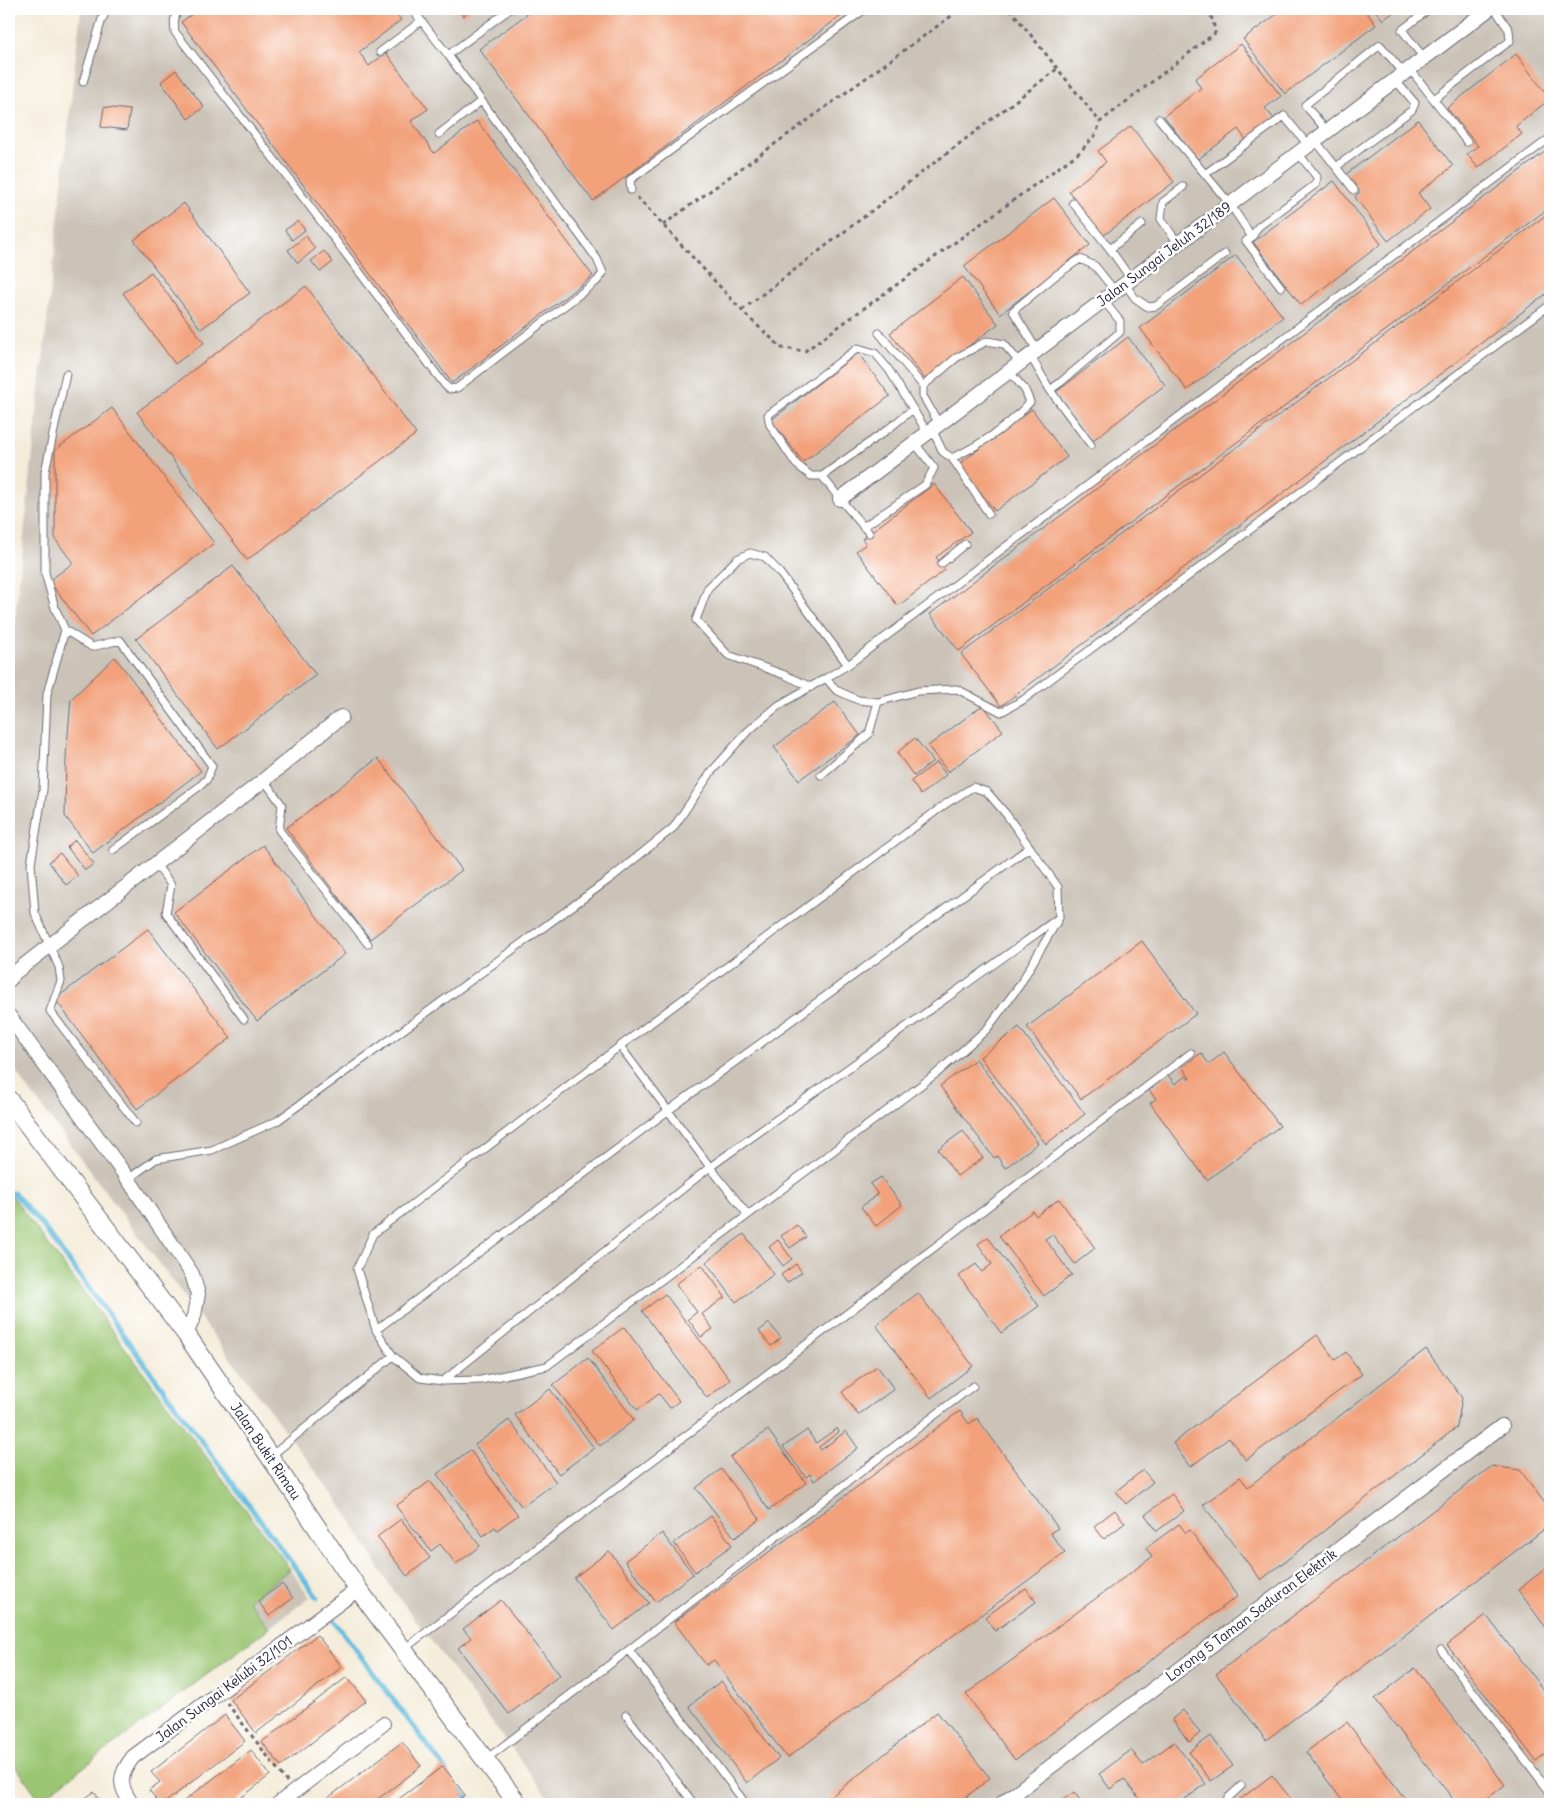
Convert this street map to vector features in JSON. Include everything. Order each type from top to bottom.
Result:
[{"type":"street","name":"Jalan Sungai Jeluh 32/189","points":[[840,499],[1490,9]]},
{"type":"street","points":[[9,980],[13,974],[264,780],[341,717]]},
{"type":"street","points":[[9,1016],[128,1179],[192,1274],[198,1294],[194,1316],[186,1334]]},
{"type":"street","name":"Jalan Bukit Rimau","points":[[9,1100],[186,1334],[358,1589],[518,1804]]},
{"type":"street","name":"Lorong 5 Taman Saduran Elektrik","points":[[1001,1804],[1502,1426]]},
{"type":"street","name":"Jalan Sungai Kelubi 32/101","points":[[132,1804],[124,1793],[122,1775],[125,1767],[133,1758],[358,1589]]},
{"type":"street","points":[[278,1804],[383,1724]]},
{"type":"lane","points":[[83,82],[102,19],[108,9]]},
{"type":"lane","points":[[180,9],[176,12],[174,21],[175,32],[449,389],[457,388],[597,281],[603,273],[597,259],[448,55],[412,9]]},
{"type":"lane","points":[[448,55],[510,9]]},
{"type":"lane","points":[[630,190],[630,180],[865,9]]},
{"type":"lane","points":[[1424,58],[1402,30],[1430,9]]},
{"type":"lane","points":[[1434,99],[1510,41],[1509,30],[1495,9]]},
{"type":"lane","points":[[380,52],[421,21]]},
{"type":"lane","points":[[1327,131],[1305,104],[1380,44],[1403,74],[1434,99],[1467,142]]},
{"type":"lane","points":[[1336,167],[1412,110],[1415,103],[1403,74]]},
{"type":"lane","points":[[438,134],[481,101]]},
{"type":"lane","points":[[1205,174],[1284,116],[1307,146],[1336,167],[1354,190]]},
{"type":"lane","points":[[1159,119],[1230,204],[1252,237]]},
{"type":"lane","points":[[128,1179],[156,1159],[212,1150],[277,1120],[611,878],[673,828],[712,771],[747,732],[779,705],[848,665],[1550,138]]},
{"type":"lane","points":[[1281,287],[1246,242],[1252,237],[1258,227],[1316,184],[1317,177],[1307,146]]},
{"type":"lane","points":[[1178,244],[1161,219],[1163,202],[1183,186]]},
{"type":"lane","points":[[1073,203],[1110,249],[1124,284],[1135,298],[1148,307],[1156,306],[1225,254]]},
{"type":"lane","points":[[1110,249],[1142,224]]},
{"type":"lane","points":[[952,458],[972,449],[1020,413],[1030,402],[1025,390],[1024,360],[1013,311],[1055,276],[1080,259],[1124,284]]},
{"type":"lane","points":[[1050,390],[1120,332],[1120,321],[1103,300]]},
{"type":"lane","points":[[826,678],[836,690],[858,700],[878,702],[918,691],[957,689],[1001,712],[1023,700],[1550,305]]},
{"type":"lane","points":[[879,333],[923,386],[923,396],[933,428],[944,452],[952,458],[989,514]]},
{"type":"lane","points":[[923,386],[956,358],[987,341],[1004,344],[1024,360],[1050,390],[1091,445]]},
{"type":"lane","points":[[912,409],[822,476],[811,476],[796,464],[770,425],[768,415],[858,348],[875,353],[889,370],[912,409],[933,428]]},
{"type":"lane","points":[[66,374],[45,472],[45,574],[55,608],[65,630],[92,647],[120,640],[212,766],[207,780],[200,786],[113,850]]},
{"type":"lane","points":[[863,527],[925,485],[934,468],[914,442]]},
{"type":"lane","points":[[822,476],[869,533]]},
{"type":"lane","points":[[941,564],[966,544]]},
{"type":"lane","points":[[811,687],[728,655],[696,620],[708,588],[737,559],[750,554],[765,557],[779,572],[848,665]]},
{"type":"lane","points":[[65,630],[46,694],[42,790],[32,864],[35,913],[59,967],[61,981],[50,1011],[136,1123]]},
{"type":"lane","points":[[821,775],[869,734],[878,702]]},
{"type":"lane","points":[[264,780],[282,805],[279,830],[368,944]]},
{"type":"lane","points":[[972,788],[988,792],[1058,887],[1059,918],[1019,986],[987,1030],[937,1073],[547,1366],[481,1380],[443,1381],[420,1378],[393,1356],[376,1330],[356,1269],[373,1234],[620,1046],[947,803],[972,788]]},
{"type":"lane","points":[[376,1330],[669,1110],[1030,847]]},
{"type":"lane","points":[[156,864],[171,885],[166,913],[244,1019]]},
{"type":"lane","points":[[443,1381],[710,1167],[1059,918]]},
{"type":"lane","points":[[620,1046],[748,1215]]},
{"type":"lane","points":[[403,1650],[1191,1053]]},
{"type":"lane","points":[[270,1457],[393,1356]]},
{"type":"lane","points":[[485,1760],[973,1386]]},
{"type":"lane","points":[[629,1650],[746,1804]]},
{"type":"lane","points":[[1441,1650],[1550,1792]]},
{"type":"lane","points":[[626,1715],[694,1804]]},
{"type":"lane","points":[[1227,1804],[1227,1799],[1241,1786]]},
{"type":"path","points":[[663,225],[961,9]]},
{"type":"path","points":[[1010,9],[1100,122]]},
{"type":"path","points":[[630,190],[742,311],[782,348],[805,352],[1080,152],[1096,134],[1100,122],[1214,33],[1213,20],[1205,9]]},
{"type":"path","points":[[742,311],[1057,69]]},
{"type":"path","points":[[219,1693],[294,1792]]},
{"type":"shaded area","points":[[81,9],[1550,9],[1550,1804],[553,1804],[388,1583],[346,1512],[9,1063],[9,673]]},
{"type":"shaded area","points":[[290,1569],[310,1597],[269,1628],[248,1601]]},
{"type":"green space","points":[[9,1192],[290,1569],[248,1601],[269,1628],[40,1800],[9,1757]]},
{"type":"building","points":[[199,9],[393,9],[401,20],[359,52],[369,66],[386,53],[428,109],[411,121],[434,153],[477,121],[593,276],[452,383],[181,22]]},
{"type":"building","points":[[457,9],[473,9],[463,16]]},
{"type":"building","points":[[534,9],[850,9],[593,201],[479,49]]},
{"type":"building","points":[[1284,9],[1364,9],[1376,25],[1285,94],[1243,39]]},
{"type":"building","points":[[1374,9],[1398,9],[1383,20]]},
{"type":"building","points":[[1241,44],[1281,96],[1265,108],[1275,120],[1247,141],[1238,129],[1197,160],[1164,116],[1201,88],[1195,79]]},
{"type":"building","points":[[1516,54],[1550,99],[1516,126],[1522,134],[1478,168],[1467,154],[1478,146],[1447,108]]},
{"type":"building","points":[[176,70],[204,107],[188,119],[161,82]]},
{"type":"building","points":[[104,107],[130,110],[127,130],[101,127]]},
{"type":"building","points":[[1418,120],[1453,166],[1418,193],[1430,209],[1388,241],[1355,197],[1360,192],[1346,174]]},
{"type":"building","points":[[1131,126],[1174,182],[1103,236],[1069,191],[1106,162],[1098,151]]},
{"type":"building","points":[[1550,148],[1550,207],[959,651],[930,614]]},
{"type":"building","points":[[1334,181],[1381,244],[1301,305],[1253,242]]},
{"type":"building","points":[[1054,198],[1090,245],[1000,314],[964,266]]},
{"type":"building","points":[[184,203],[250,293],[201,329],[134,240]]},
{"type":"building","points":[[1550,212],[1550,291],[1001,706],[961,654]]},
{"type":"building","points":[[298,221],[305,230],[292,240],[285,230]]},
{"type":"building","points":[[306,236],[315,249],[298,263],[288,250]]},
{"type":"building","points":[[324,251],[333,262],[320,272],[311,261]]},
{"type":"building","points":[[1236,255],[1283,317],[1187,390],[1140,328]]},
{"type":"building","points":[[151,272],[204,343],[175,364],[123,293]]},
{"type":"building","points":[[963,277],[998,324],[925,379],[890,333]]},
{"type":"building","points":[[306,286],[416,434],[247,560],[137,412]]},
{"type":"building","points":[[1128,337],[1165,385],[1092,441],[1055,393]]},
{"type":"building","points":[[858,353],[890,396],[803,462],[771,420]]},
{"type":"building","points":[[112,408],[214,543],[91,636],[49,581],[73,563],[55,539],[55,450]]},
{"type":"building","points":[[1032,409],[1067,457],[995,511],[959,464]]},
{"type":"building","points":[[934,484],[971,532],[936,557],[945,570],[898,606],[856,551],[866,544],[862,539]]},
{"type":"building","points":[[233,566],[316,675],[218,749],[136,639]]},
{"type":"building","points":[[115,657],[201,771],[93,853],[65,816],[66,757],[71,699]]},
{"type":"building","points":[[835,702],[860,735],[799,780],[774,747]]},
{"type":"building","points":[[983,705],[1003,731],[948,772],[928,746]]},
{"type":"building","points":[[915,738],[933,761],[914,776],[897,753]]},
{"type":"building","points":[[378,758],[462,870],[370,939],[286,828]]},
{"type":"building","points":[[937,762],[946,775],[921,795],[911,781]]},
{"type":"building","points":[[75,840],[94,864],[85,870],[67,847]]},
{"type":"building","points":[[263,845],[345,954],[257,1021],[174,912]]},
{"type":"building","points":[[60,853],[78,876],[66,885],[49,862]]},
{"type":"building","points":[[148,929],[231,1038],[137,1109],[55,999]]},
{"type":"building","points":[[1142,941],[1196,1014],[1081,1099],[1027,1027]]},
{"type":"building","points":[[1019,1027],[1085,1114],[1046,1144],[980,1057]]},
{"type":"building","points":[[1224,1052],[1280,1126],[1207,1180],[1150,1103],[1156,1099],[1149,1090],[1168,1075],[1175,1084],[1186,1076],[1189,1079],[1182,1067],[1201,1053],[1209,1064]]},
{"type":"building","points":[[976,1059],[1038,1143],[1005,1168],[997,1156],[994,1158],[940,1086]]},
{"type":"building","points":[[963,1131],[983,1158],[957,1176],[938,1149]]},
{"type":"building","points":[[881,1177],[902,1205],[876,1226],[861,1207],[878,1194],[870,1184]]},
{"type":"building","points":[[1059,1199],[1095,1248],[1075,1264],[1052,1234],[1045,1239],[1072,1275],[1044,1296],[999,1236],[1033,1211],[1036,1216]]},
{"type":"building","points":[[797,1225],[806,1237],[790,1248],[781,1236]]},
{"type":"building","points":[[744,1234],[774,1274],[736,1302],[706,1262]]},
{"type":"building","points":[[988,1237],[1039,1306],[1001,1333],[959,1276],[976,1264],[982,1272],[992,1264],[978,1244]]},
{"type":"building","points":[[778,1240],[792,1259],[783,1266],[769,1247]]},
{"type":"building","points":[[796,1264],[802,1272],[787,1283],[781,1275]]},
{"type":"building","points":[[702,1265],[725,1297],[702,1314],[713,1329],[701,1337],[688,1319],[697,1312],[676,1284]]},
{"type":"building","points":[[918,1293],[973,1366],[931,1398],[876,1325]]},
{"type":"building","points":[[665,1294],[730,1380],[707,1398],[642,1311]]},
{"type":"building","points":[[769,1323],[781,1338],[771,1346],[759,1331]]},
{"type":"building","points":[[624,1327],[679,1401],[670,1408],[659,1394],[637,1410],[592,1351]]},
{"type":"building","points":[[1317,1335],[1335,1360],[1346,1352],[1362,1374],[1246,1460],[1229,1438],[1190,1467],[1173,1443]]},
{"type":"building","points":[[1426,1349],[1462,1398],[1457,1427],[1261,1580],[1203,1505],[1240,1477],[1248,1487]]},
{"type":"building","points":[[588,1358],[634,1420],[600,1446],[553,1385]]},
{"type":"building","points":[[877,1366],[894,1389],[858,1415],[842,1392]]},
{"type":"building","points":[[550,1389],[594,1448],[559,1474],[515,1415]]},
{"type":"building","points":[[960,1411],[969,1424],[977,1418],[1058,1528],[1050,1533],[1065,1553],[787,1758],[714,1660],[706,1665],[674,1622]]},
{"type":"building","points":[[509,1420],[556,1482],[522,1507],[475,1445]]},
{"type":"building","points":[[837,1428],[839,1432],[819,1447],[821,1450],[846,1431],[858,1448],[814,1481],[810,1474],[806,1477],[783,1447],[807,1430],[816,1443]]},
{"type":"building","points":[[768,1430],[806,1483],[769,1510],[730,1457]]},
{"type":"building","points":[[470,1450],[518,1515],[497,1530],[495,1527],[483,1536],[437,1474]]},
{"type":"building","points":[[1492,1466],[1520,1470],[1550,1510],[1550,1525],[1266,1740],[1216,1674]]},
{"type":"building","points":[[721,1469],[760,1519],[735,1538],[696,1488]]},
{"type":"building","points":[[1143,1470],[1153,1482],[1126,1504],[1116,1491]]},
{"type":"building","points":[[430,1481],[480,1546],[456,1564],[440,1544],[431,1551],[396,1506]]},
{"type":"building","points":[[1172,1494],[1184,1511],[1157,1531],[1145,1515]]},
{"type":"building","points":[[1115,1510],[1125,1523],[1104,1539],[1094,1526]]},
{"type":"building","points":[[711,1516],[732,1545],[695,1572],[674,1543]]},
{"type":"building","points":[[401,1519],[430,1558],[407,1576],[377,1537]]},
{"type":"building","points":[[1179,1524],[1186,1533],[1190,1530],[1238,1596],[1015,1760],[966,1694],[1152,1557],[1146,1548]]},
{"type":"building","points":[[662,1533],[693,1574],[656,1602],[625,1561]]},
{"type":"building","points":[[609,1551],[649,1603],[614,1630],[574,1578]]},
{"type":"building","points":[[1550,1565],[1550,1633],[1518,1590]]},
{"type":"building","points":[[282,1584],[293,1598],[269,1616],[258,1601]]},
{"type":"building","points":[[1026,1588],[1036,1602],[995,1631],[985,1617]]},
{"type":"building","points":[[501,1600],[560,1675],[509,1714],[458,1648],[471,1638],[463,1629]]},
{"type":"building","points":[[1486,1615],[1550,1699],[1550,1750],[1536,1761],[1447,1645]]},
{"type":"building","points":[[317,1635],[342,1667],[256,1733],[231,1700]]},
{"type":"building","points":[[1415,1668],[1505,1785],[1480,1804],[1457,1804],[1375,1699]]},
{"type":"building","points":[[347,1677],[366,1701],[281,1766],[262,1742]]},
{"type":"building","points":[[721,1681],[779,1758],[747,1783],[689,1706]]},
{"type":"building","points":[[1183,1710],[1200,1733],[1189,1742],[1172,1719]]},
{"type":"building","points":[[937,1712],[990,1778],[957,1804],[822,1804]]},
{"type":"building","points":[[225,1715],[245,1741],[163,1804],[160,1804],[149,1790],[160,1782],[151,1772]]},
{"type":"building","points":[[1347,1722],[1409,1804],[1345,1804],[1306,1752]]},
{"type":"building","points":[[1211,1736],[1233,1766],[1211,1781],[1189,1752]]},
{"type":"building","points":[[402,1742],[421,1766],[410,1775],[371,1804],[320,1804]]},
{"type":"building","points":[[1174,1742],[1206,1784],[1178,1804],[1143,1804],[1124,1779],[1110,1789],[1099,1774],[1131,1750],[1143,1765]]},
{"type":"building","points":[[251,1750],[270,1775],[250,1791],[232,1804],[180,1804]]},
{"type":"building","points":[[443,1766],[465,1795],[453,1804],[392,1804]]},
{"type":"building","points":[[1272,1775],[1295,1804],[1234,1804]]},
{"type":"building","points":[[94,1792],[103,1804],[77,1804]]},
{"type":"building","points":[[1074,1792],[1083,1804],[1064,1804],[1061,1801]]},
{"type":"waterway","points":[[9,1193],[14,1193],[42,1225],[317,1597]]},
{"type":"waterway","points":[[332,1618],[446,1770]]},
{"type":"waterway","points":[[461,1791],[472,1804]]}]
